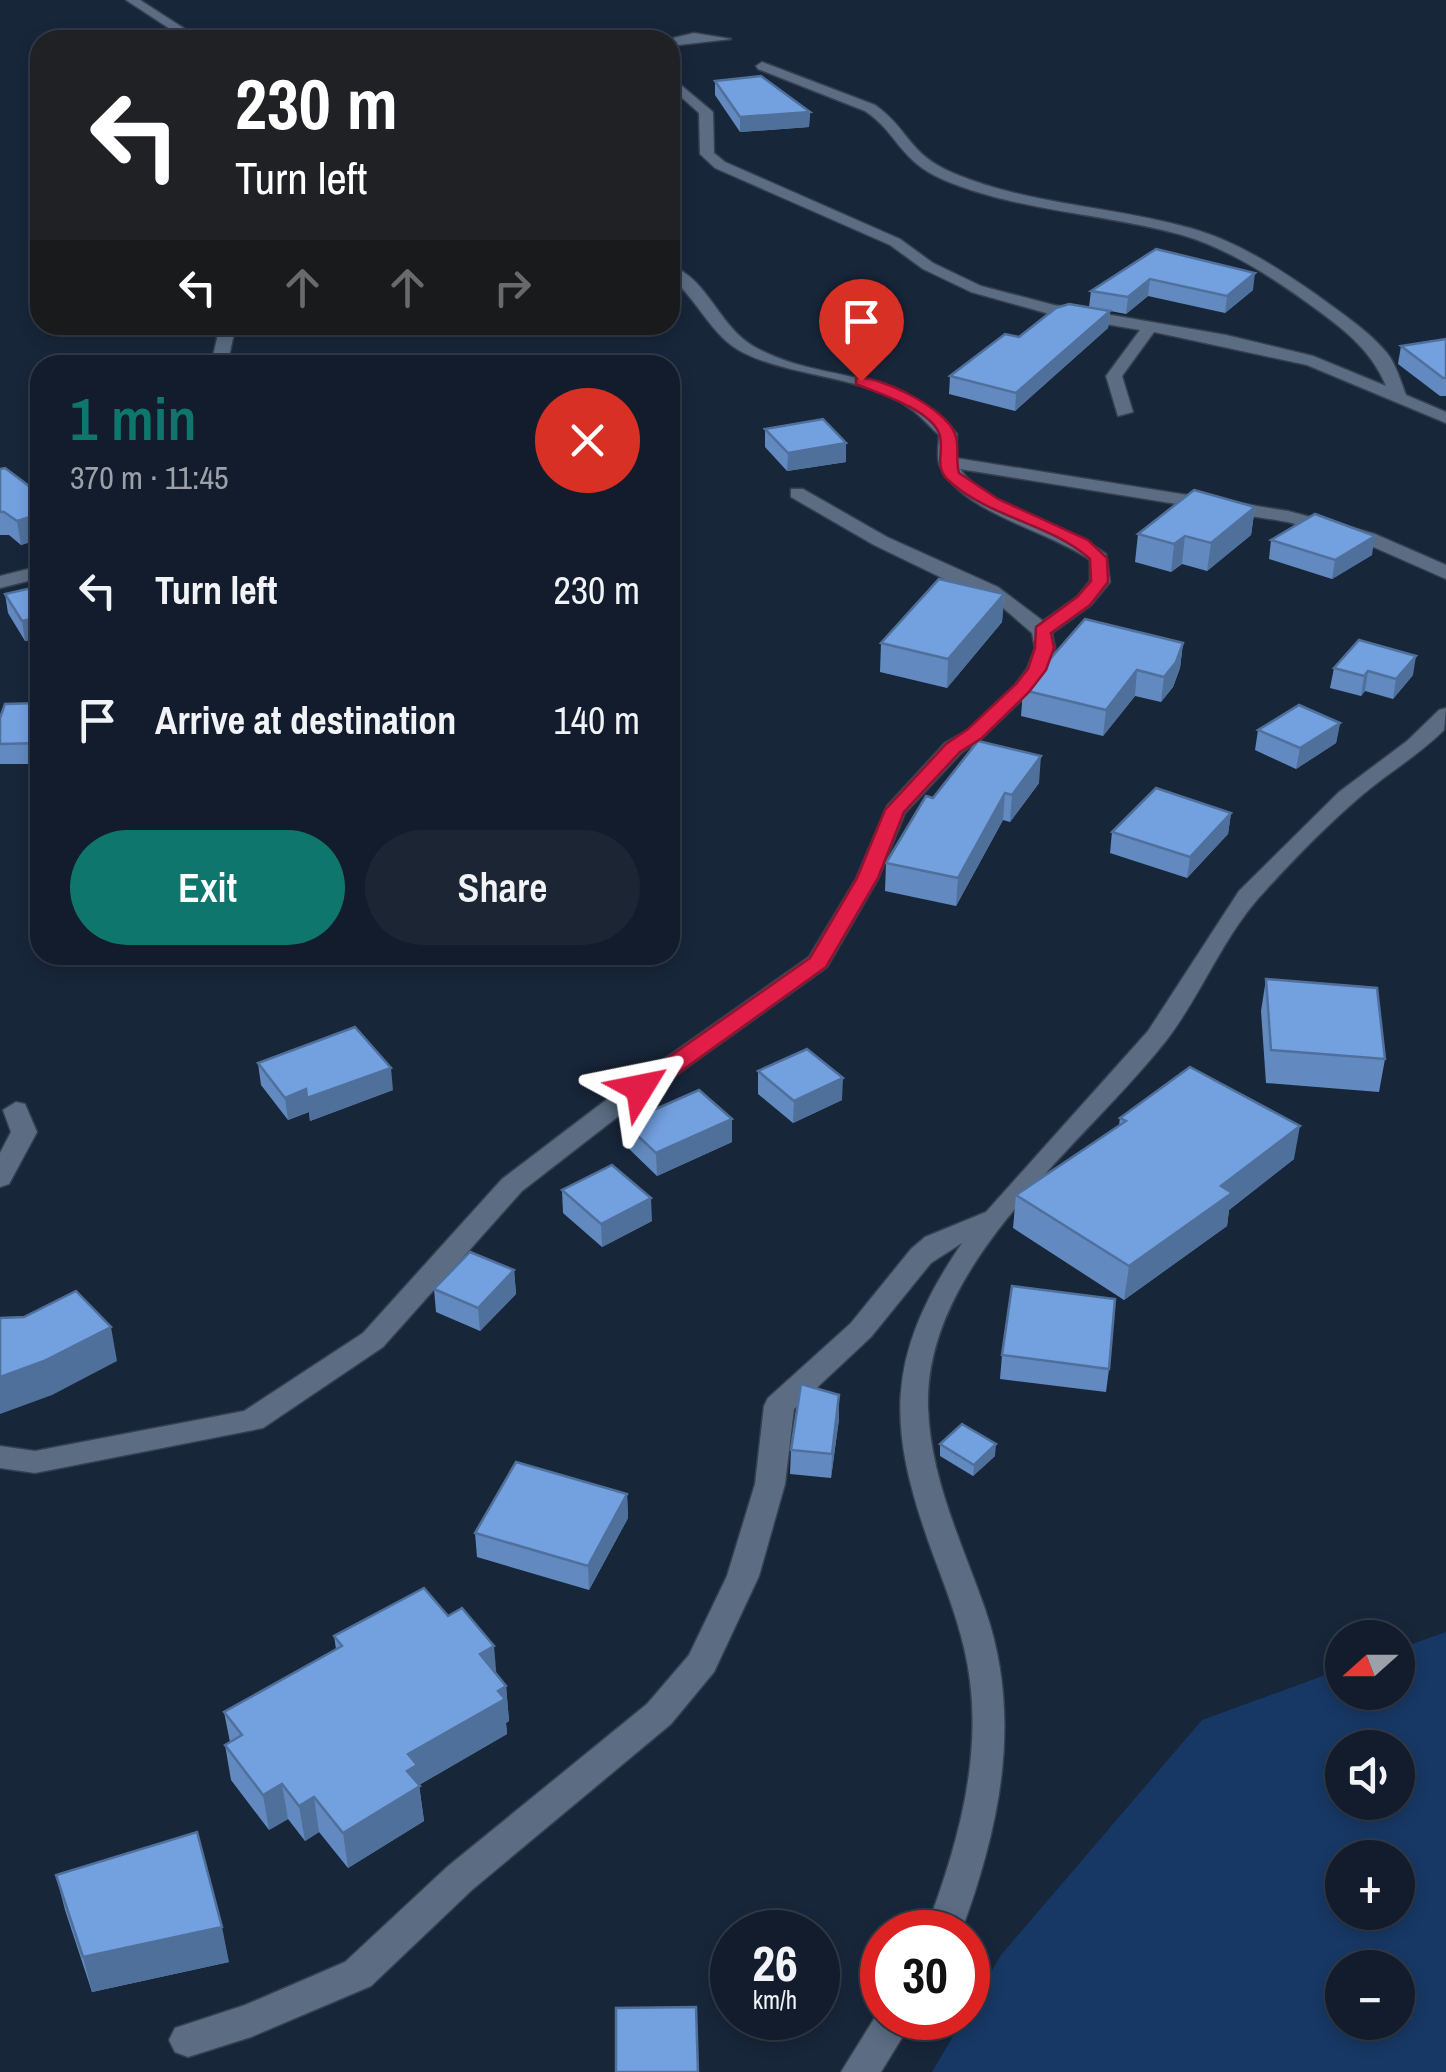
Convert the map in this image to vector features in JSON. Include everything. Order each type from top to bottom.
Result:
[{"type":"street","points":[[132,0],[180,30]]},
{"type":"street","points":[[680,40],[724,39]]},
{"type":"street","points":[[762,66],[870,108],[886,119],[904,147],[920,162],[966,183],[1008,196],[1188,232],[1247,256],[1326,309],[1382,358],[1398,396]]},
{"type":"street","points":[[680,89],[706,112],[708,154],[734,174],[864,227],[976,290],[1053,310],[1314,361],[1446,418]]},
{"type":"street","points":[[680,278],[696,290],[718,326],[747,349],[787,364],[861,381],[916,404],[948,434],[947,462],[952,475],[970,488],[1082,543],[1098,558],[1100,582],[1084,601],[1042,631]]},
{"type":"street","points":[[1124,412],[1114,376],[1150,328]]},
{"type":"street","points":[[947,462],[1095,488],[1278,512],[1378,540],[1446,574]]},
{"type":"street","points":[[0,1458],[34,1462],[252,1420],[373,1340],[512,1186],[610,1110],[818,962],[867,878],[895,810],[953,748],[975,734],[1022,688],[1037,670],[1044,648],[1042,631],[1025,612],[971,579],[889,546],[841,514],[797,493]]},
{"type":"street","points":[[0,582],[30,574]]},
{"type":"street","points":[[951,1910],[966,1873],[989,1733],[981,1648],[919,1456],[916,1369],[946,1290],[996,1218],[1157,1036],[1249,896],[1353,792],[1442,724]]},
{"type":"street","points":[[0,1178],[24,1132],[16,1110]]},
{"type":"street","points":[[188,2040],[251,2020],[358,1974],[460,1878],[659,1714],[702,1662],[743,1576],[770,1484],[779,1406],[861,1330],[921,1256],[935,1244],[996,1218]]},
{"type":"street","points":[[860,2072],[881,2040]]},
{"type":"shaded area","points":[[1446,1632],[1446,2072],[932,2072],[951,2040],[990,2040],[990,1974],[1001,1955],[1202,1720],[1325,1675],[1325,1710],[1415,1710],[1415,1643]]},
{"type":"building","points":[[761,76],[810,112],[740,117],[715,81]]},
{"type":"building","points":[[1156,249],[1255,273],[1227,296],[1150,279],[1128,297],[1091,291]]},
{"type":"building","points":[[1069,304],[1110,311],[1016,393],[950,376],[1005,334],[1019,337],[1056,308]]},
{"type":"building","points":[[1446,339],[1446,378],[1401,346]]},
{"type":"building","points":[[823,419],[846,443],[788,453],[765,429]]},
{"type":"building","points":[[5,468],[30,487],[30,517],[17,521],[0,512],[0,469]]},
{"type":"building","points":[[1194,490],[1255,507],[1211,543],[1185,536],[1174,544],[1138,534]]},
{"type":"building","points":[[1315,514],[1375,536],[1335,560],[1271,540]]},
{"type":"building","points":[[939,579],[1004,594],[948,659],[881,643]]},
{"type":"building","points":[[30,588],[30,619],[22,621],[5,594]]},
{"type":"building","points":[[1085,619],[1183,643],[1176,662],[1164,677],[1137,670],[1106,710],[1023,690]]},
{"type":"building","points":[[1359,640],[1416,656],[1396,679],[1334,668]]},
{"type":"building","points":[[30,703],[30,743],[0,744],[0,718],[5,704]]},
{"type":"building","points":[[1299,705],[1340,723],[1300,748],[1258,730]]},
{"type":"building","points":[[978,741],[1041,756],[1012,795],[1005,793],[958,878],[886,863],[926,796],[933,798]]},
{"type":"building","points":[[1156,788],[1231,813],[1190,857],[1112,832]]},
{"type":"building","points":[[1266,979],[1377,988],[1385,1059],[1271,1050]]},
{"type":"building","points":[[355,1027],[391,1068],[307,1098],[306,1089],[285,1098],[258,1063]]},
{"type":"building","points":[[807,1049],[843,1078],[794,1101],[758,1071]]},
{"type":"building","points":[[1190,1067],[1300,1126],[1221,1186],[1232,1193],[1129,1266],[1016,1195],[1126,1121],[1120,1118]]},
{"type":"building","points":[[699,1090],[732,1119],[656,1153],[624,1123]]},
{"type":"building","points":[[612,1165],[651,1198],[601,1224],[562,1190]]},
{"type":"building","points":[[470,1252],[514,1270],[478,1308],[434,1289]]},
{"type":"building","points":[[1012,1286],[1115,1299],[1109,1369],[1002,1355]]},
{"type":"building","points":[[76,1291],[111,1327],[44,1361],[0,1377],[0,1318],[24,1317]]},
{"type":"building","points":[[801,1384],[839,1395],[832,1454],[791,1450]]},
{"type":"building","points":[[962,1424],[996,1444],[974,1465],[940,1444]]},
{"type":"building","points":[[516,1462],[627,1494],[588,1566],[475,1533]]},
{"type":"building","points":[[424,1588],[448,1616],[462,1608],[494,1646],[480,1654],[506,1686],[498,1691],[505,1699],[408,1754],[417,1765],[407,1771],[420,1786],[343,1833],[314,1797],[299,1806],[282,1784],[263,1795],[225,1745],[242,1735],[224,1712],[342,1646],[334,1636]]},
{"type":"building","points":[[197,1832],[222,1927],[83,1957],[56,1875]]},
{"type":"building","points":[[696,2007],[698,2072],[616,2072],[616,2008]]},
{"type":"route","points":[[640,1088],[818,962],[867,878],[895,810],[953,748],[975,734],[1022,688],[1037,670],[1044,648],[1042,631],[1084,601],[1100,582],[1098,558],[1082,543],[992,503],[952,475],[947,462],[948,434],[936,419],[916,404],[861,381]]}]
